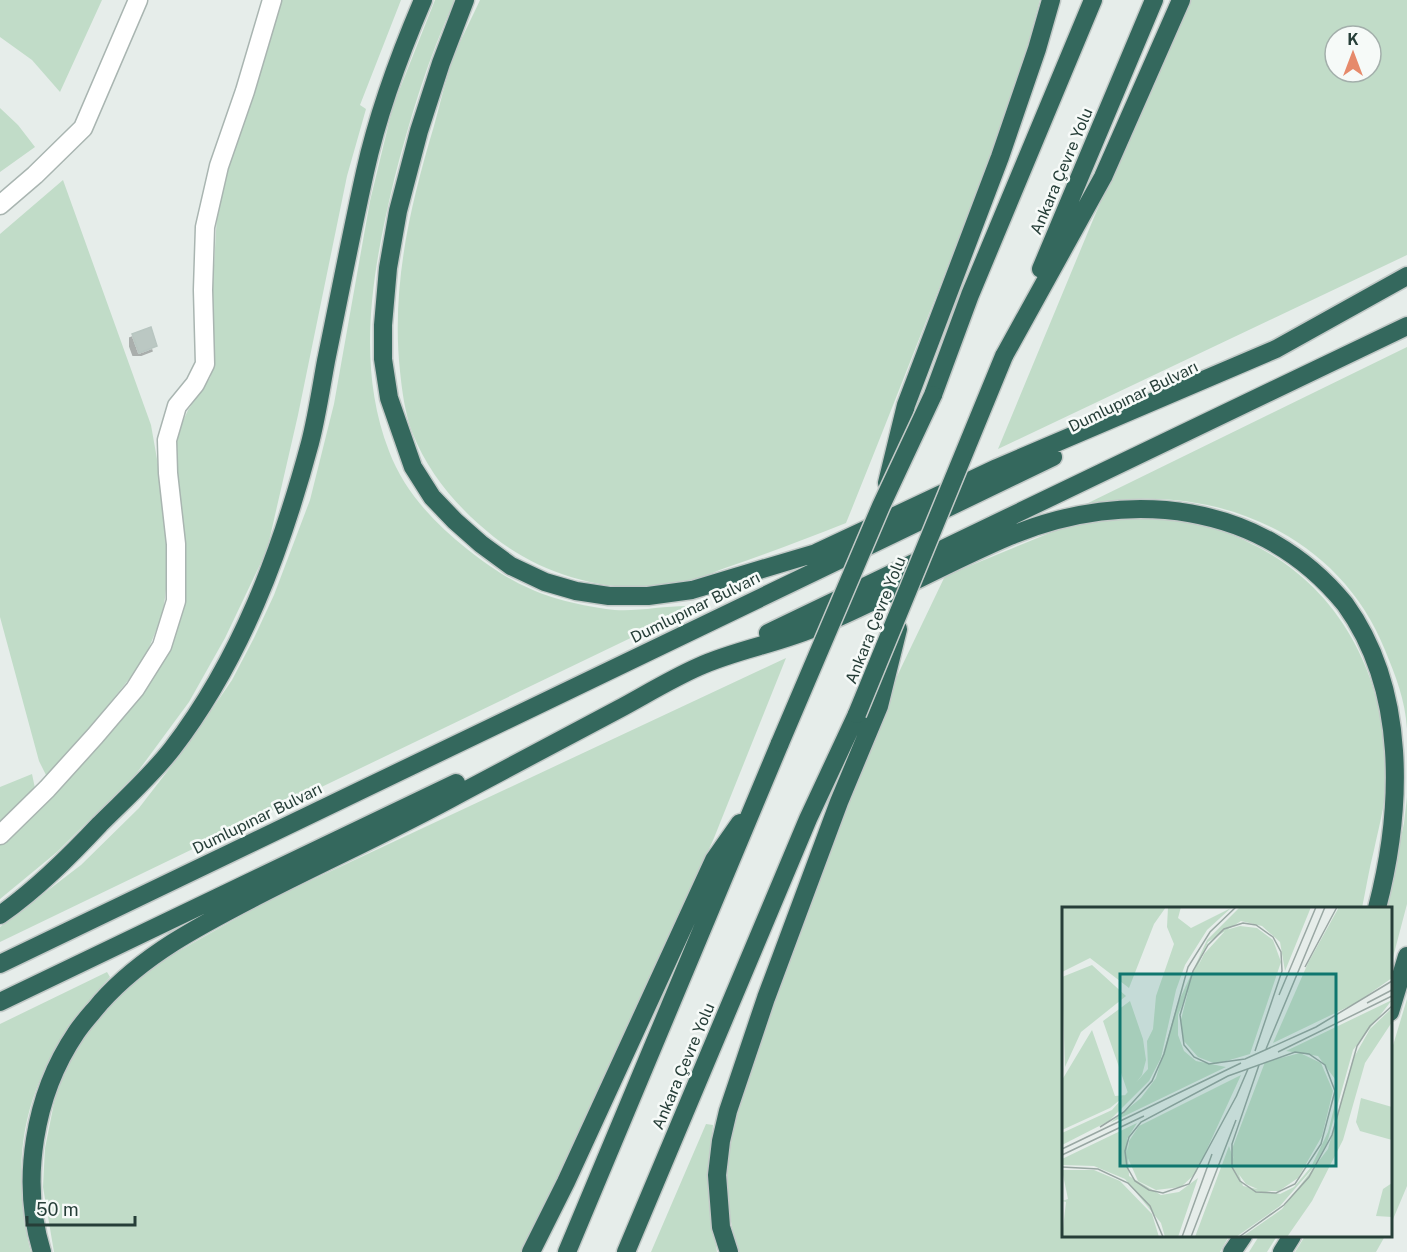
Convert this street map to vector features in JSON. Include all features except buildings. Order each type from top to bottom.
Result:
[{"type":"highway","points":[[0,915],[24,898],[79,845],[171,750],[205,700],[230,657],[250,615],[280,543],[299,480],[310,440],[365,170],[387,90],[423,0]]},
{"type":"highway","points":[[465,0],[426,108],[398,212],[387,268],[382,325],[383,359],[389,398],[403,438],[414,467],[432,496],[454,521],[481,544],[511,566],[545,582],[576,591],[609,596],[648,596],[693,590],[816,553],[988,472],[1276,349],[1407,276]]},
{"type":"highway","points":[[881,506],[906,405],[999,157],[1037,49],[1051,0]]},
{"type":"highway","name":"Ankara Çevre Yolu","points":[[567,1252],[881,506],[933,395],[970,295],[1093,0]]},
{"type":"highway","name":"Ankara Çevre Yolu","points":[[626,1252],[808,819],[857,714],[1154,0]]},
{"type":"highway","points":[[1004,356],[1103,177],[1181,0]]},
{"type":"highway","name":"Dumlupınar Bulvarı","points":[[0,964],[1407,286]]},
{"type":"highway","points":[[0,1002],[1407,326]]},
{"type":"highway","points":[[42,1252],[35,1228],[32,1181],[37,1128],[45,1101],[59,1064],[76,1032],[105,998],[135,969],[206,922],[422,815],[700,666],[817,627],[1014,534],[1061,519],[1140,508],[1199,513],[1233,523],[1274,543],[1307,565],[1335,592],[1357,618],[1375,652],[1388,685],[1396,719],[1398,767],[1394,819],[1377,907]]},
{"type":"highway","points":[[729,1252],[721,1227],[717,1175],[721,1141],[728,1111],[758,1020],[823,846],[879,706],[906,595]]},
{"type":"highway","points":[[531,1252],[566,1182],[714,860],[762,792]]},
{"type":"highway","points":[[1392,1005],[1407,956]]},
{"type":"highway","points":[[1232,1252],[1242,1237]]},
{"type":"highway","points":[[1282,1252],[1291,1237]]},
{"type":"street","points":[[0,205],[35,175],[83,128],[138,0]]},
{"type":"street","points":[[0,835],[47,789],[95,736],[135,689],[162,646],[176,601],[176,544],[168,473],[167,440],[177,406],[195,384],[205,364],[203,290],[205,227],[219,166],[245,92],[272,0]]},
{"type":"green space","points":[[0,0],[102,0],[60,92],[32,60],[0,37]]},
{"type":"green space","points":[[280,0],[401,0],[360,105],[366,109],[347,176],[298,415],[267,550],[225,638],[189,702],[136,774],[57,852],[0,899],[0,844],[151,677],[181,617],[183,545],[174,441],[188,410],[210,378],[215,362],[211,318],[217,214],[230,147]]},
{"type":"green space","points":[[435,0],[455,0],[428,66],[406,134],[386,214],[374,282],[371,316],[372,384],[379,418],[395,466],[421,505],[443,528],[484,562],[532,590],[566,601],[606,609],[687,606],[641,633],[0,942],[0,927],[81,865],[139,808],[186,747],[232,680],[274,595],[310,500],[334,404],[370,201],[393,106]]},
{"type":"green space","points":[[480,0],[1040,0],[1021,68],[986,168],[846,523],[681,584],[627,587],[603,584],[557,572],[514,551],[469,515],[436,477],[412,432],[404,402],[398,340],[400,278],[417,186],[447,77],[455,53]]},
{"type":"green space","points":[[1191,0],[1407,0],[1407,255],[998,449],[1095,215]]},
{"type":"green space","points":[[0,108],[18,125],[35,147],[0,172]]},
{"type":"green space","points":[[63,180],[151,425],[160,476],[169,564],[163,614],[143,662],[48,779],[39,761],[0,617],[0,234]]},
{"type":"green space","points":[[1407,347],[1407,729],[1396,679],[1385,650],[1366,612],[1341,580],[1312,552],[1278,531],[1241,515],[1202,504],[1161,499],[1119,500],[1082,506]]},
{"type":"green space","points":[[1108,519],[1163,519],[1210,527],[1238,537],[1287,565],[1334,611],[1352,638],[1366,667],[1383,731],[1387,765],[1386,787],[1362,907],[1062,907],[1062,1237],[1228,1237],[1220,1252],[739,1252],[727,1201],[726,1171],[728,1143],[738,1103],[783,973],[889,693],[945,576],[1069,525]]},
{"type":"green space","points":[[786,658],[714,838],[617,1054],[523,1252],[54,1252],[43,1187],[45,1148],[56,1093],[87,1032],[121,992],[170,956],[267,901]]},
{"type":"green space","points":[[32,774],[36,793],[0,823],[0,787]]},
{"type":"green space","points":[[1407,797],[1407,904],[1392,961],[1392,907],[1386,907],[1404,823]]},
{"type":"green space","points":[[107,972],[110,977],[68,1029],[52,1056],[38,1084],[29,1113],[23,1143],[21,1176],[31,1252],[0,1252],[0,1024]]},
{"type":"green space","points":[[1407,999],[1407,1186],[1392,1222],[1392,1049]]},
{"type":"green space","points":[[706,1124],[713,1125],[709,1175],[711,1212],[717,1252],[651,1252]]},
{"type":"green space","points":[[1258,1237],[1276,1237],[1267,1252],[1249,1252]]},
{"type":"green space","points":[[1304,1237],[1384,1237],[1376,1252],[1295,1252]]}]
